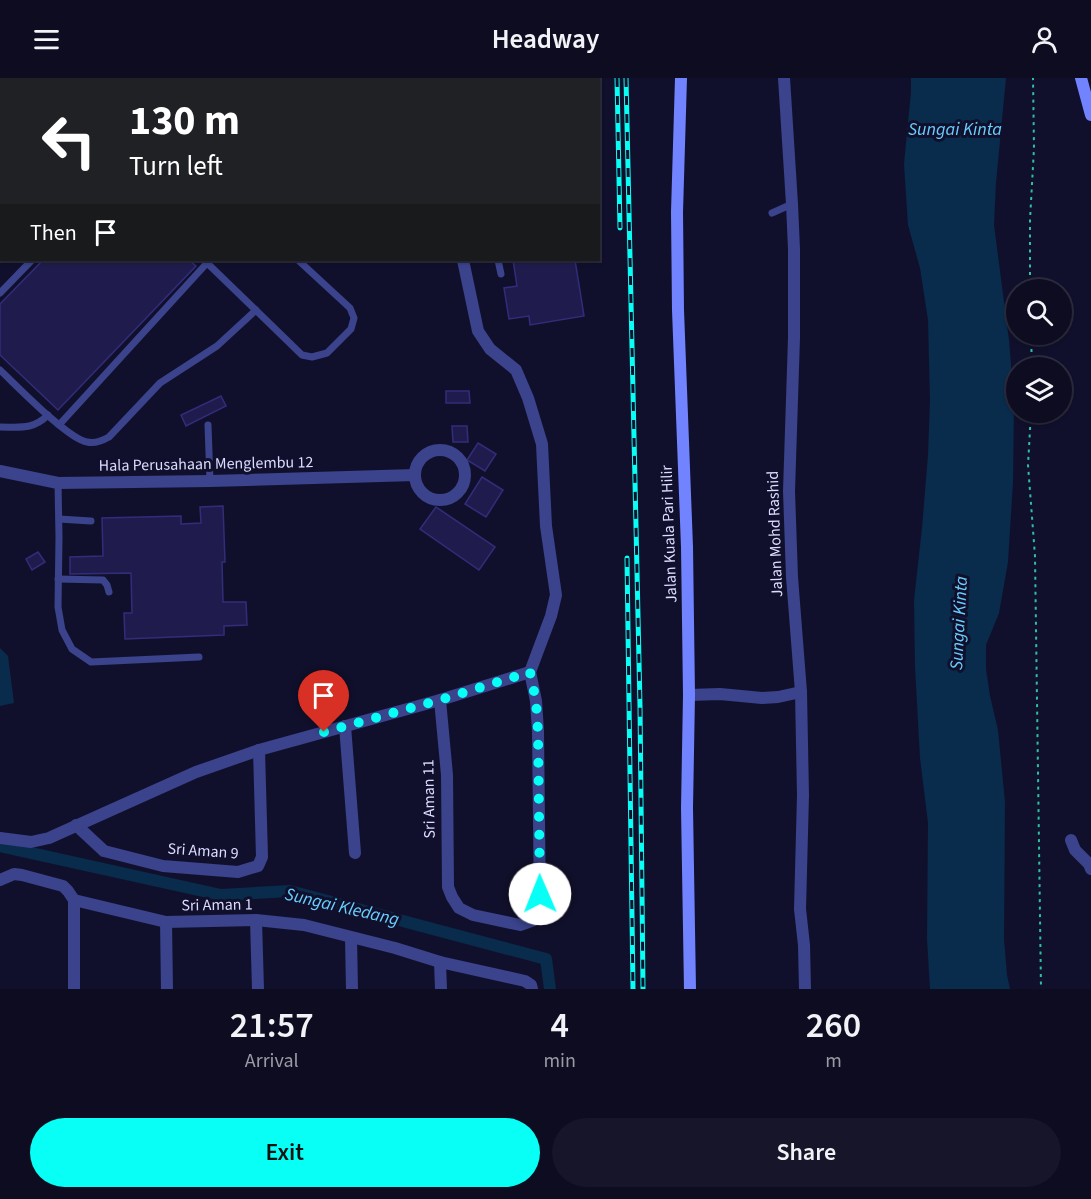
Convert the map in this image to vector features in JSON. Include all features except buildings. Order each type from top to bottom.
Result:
[{"type":"street","name":"Jalan Kuala Pari Hilir","points":[[681,78],[677,212],[678,310],[687,547],[690,989]]},
{"type":"street","name":"Jalan Mohd Rashid","points":[[784,78],[792,204],[794,338],[789,491],[792,577],[801,692],[803,795],[800,909],[805,989]]},
{"type":"street","points":[[1081,78],[1091,115]]},
{"type":"street","points":[[0,838],[31,842],[49,838],[196,772],[259,750],[440,700],[530,672],[551,616],[556,595],[546,526],[542,444],[528,398],[516,370],[490,349],[478,331],[463,261]]},
{"type":"street","points":[[441,450],[453,454],[463,463],[466,476],[462,488],[453,498],[440,501],[422,493],[418,488],[415,475],[418,462],[428,453],[441,450]]},
{"type":"street","name":"Hala Perusahaan Menglembu 12","points":[[0,471],[58,483],[415,475]]},
{"type":"street","name":"Sri Aman 11","points":[[440,700],[447,775],[448,887],[459,908],[473,915],[520,925],[534,920],[540,911],[538,732],[536,701],[530,672]]},
{"type":"street","points":[[689,695],[720,694],[762,698],[801,692]]},
{"type":"street","points":[[345,726],[355,853]]},
{"type":"street","name":"Sri Aman 9","points":[[76,825],[104,851],[163,866],[238,872],[258,866],[262,857],[259,750]]},
{"type":"street","points":[[1071,840],[1075,850],[1091,869]]},
{"type":"street","points":[[0,880],[14,874],[22,875],[63,886],[68,891],[74,900],[74,989]]},
{"type":"street","name":"Sri Aman 1","points":[[74,900],[166,922],[256,920],[304,925],[395,948],[440,963],[525,981],[531,985],[532,989]]},
{"type":"street","points":[[256,920],[258,989]]},
{"type":"street","points":[[166,922],[167,989]]},
{"type":"street","points":[[351,938],[352,989]]},
{"type":"street","points":[[440,963],[441,989]]},
{"type":"lane","points":[[772,213],[792,204]]},
{"type":"lane","points":[[0,293],[31,261]]},
{"type":"lane","points":[[59,425],[206,261],[302,356],[312,357],[327,353],[351,329],[354,318],[350,308],[299,261]]},
{"type":"lane","points":[[498,261],[501,274]]},
{"type":"lane","points":[[0,370],[70,435],[85,442],[98,443],[109,437],[160,383],[218,346],[256,310]]},
{"type":"lane","points":[[0,427],[33,426],[41,423],[48,415]]},
{"type":"lane","points":[[208,425],[210,481]]},
{"type":"lane","points":[[58,483],[58,607],[62,630],[72,649],[91,662],[199,657]]},
{"type":"lane","points":[[59,519],[91,520]]},
{"type":"lane","points":[[58,579],[103,580],[109,592]]},
{"type":"path","points":[[1030,279],[1030,220],[1034,148],[1033,78]]},
{"type":"path","points":[[1030,423],[1028,465],[1035,556],[1041,989]]},
{"type":"water","name":"Sungai Kinta","points":[[911,78],[1006,78],[994,225],[1006,317],[1006,345],[1009,345],[1010,357],[1006,357],[1006,423],[1014,423],[1013,482],[1008,562],[999,613],[986,645],[986,669],[998,730],[1005,802],[1004,939],[1010,989],[930,989],[927,939],[928,823],[920,758],[914,600],[928,455],[930,400],[928,320],[920,268],[908,225],[904,164]]},
{"type":"water","points":[[0,648],[8,656],[14,703],[0,706]]},
{"type":"waterway","name":"Sungai Kledang","points":[[0,846],[221,895],[290,891],[546,959],[550,989]]},
{"type":"railway","points":[[617,78],[620,228]]},
{"type":"railway","points":[[626,78],[640,706],[643,989]]},
{"type":"railway","points":[[627,558],[633,989]]},
{"type":"route","points":[[324,732],[530,672],[536,701],[538,732],[540,894]]}]
